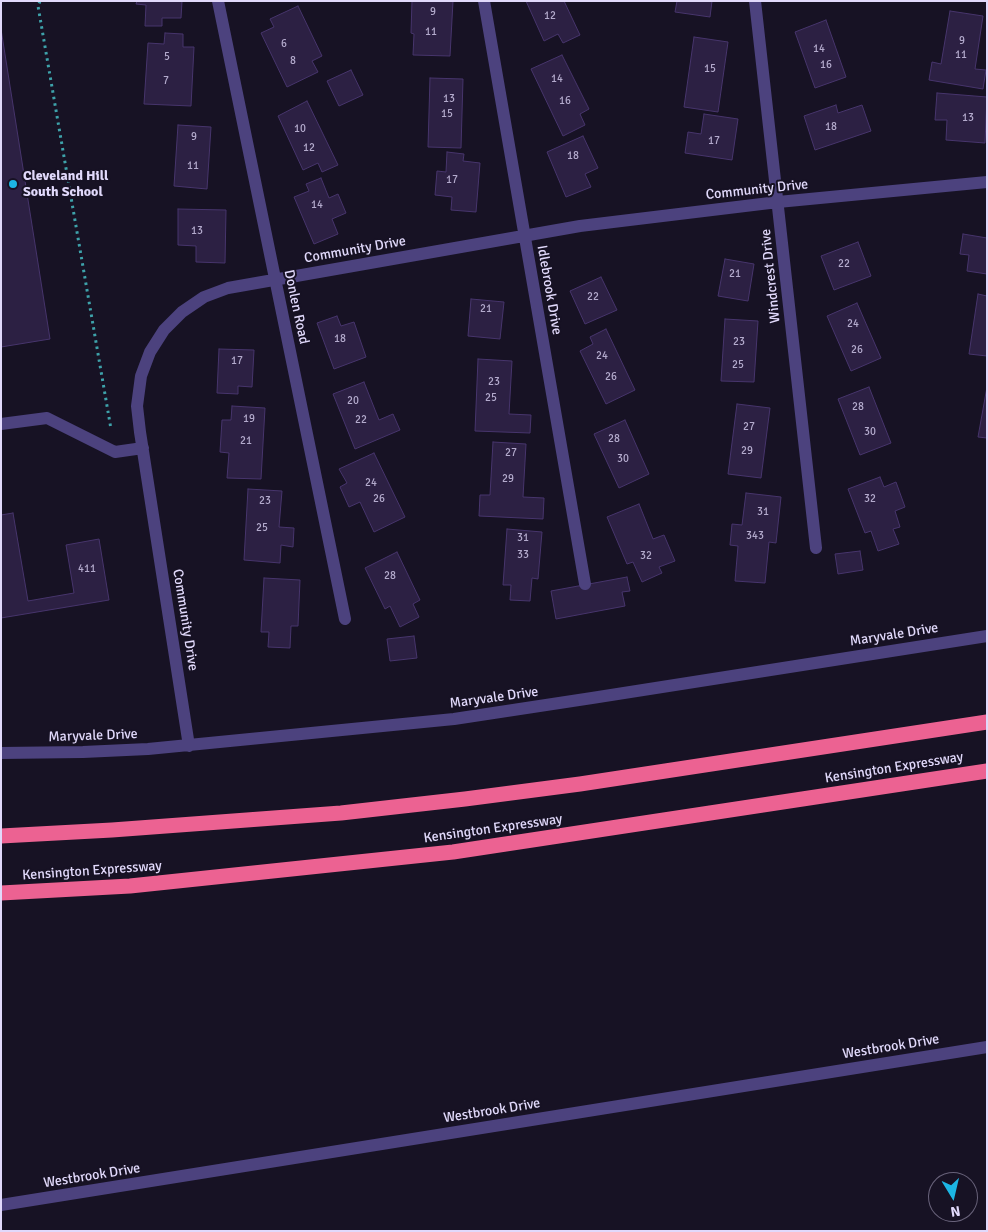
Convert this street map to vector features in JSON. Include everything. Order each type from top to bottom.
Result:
[{"type":"highway","points":[[1,836],[332,814],[465,799],[589,783],[987,722]]},
{"type":"highway","name":"Kensington Expressway","points":[[1,893],[130,886],[453,852],[987,770]]},
{"type":"street","name":"Donlen Road","points":[[218,1],[345,619]]},
{"type":"street","name":"Idlebrook Drive","points":[[484,1],[585,584]]},
{"type":"street","name":"Windcrest Drive","points":[[755,1],[816,548]]},
{"type":"street","name":"Community Drive","points":[[189,746],[140,432],[138,406],[141,376],[150,352],[164,330],[182,312],[204,297],[228,288],[580,226],[778,202],[987,182]]},
{"type":"street","points":[[1,424],[47,418],[115,452],[143,448]]},
{"type":"street","name":"Maryvale Drive","points":[[1,753],[83,752],[189,746],[454,719],[987,636]]},
{"type":"street","name":"Westbrook Drive","points":[[1,1206],[987,1047]]},
{"type":"path","points":[[40,1],[38,6],[115,452]]},
{"type":"building","points":[[137,1],[182,1],[181,18],[162,18],[162,26],[145,26],[146,5],[136,4]]},
{"type":"building","points":[[412,1],[453,1],[450,56],[413,55],[414,34],[411,33]]},
{"type":"building","points":[[526,1],[564,1],[580,35],[563,43],[558,34],[544,41]]},
{"type":"building","points":[[677,1],[712,1],[710,17],[675,12]]},
{"type":"building","points":[[298,6],[322,56],[312,61],[318,72],[287,87],[261,33],[274,27],[270,19]]},
{"type":"building","points":[[950,11],[983,16],[975,69],[986,70],[983,89],[929,80],[932,62],[941,64]]},
{"type":"building","points":[[826,20],[846,77],[815,88],[795,32]]},
{"type":"building","name":"Cleveland Hill South School","points":[[1,29],[50,339],[1,347]]},
{"type":"building","points":[[165,33],[183,34],[183,47],[194,47],[191,106],[144,104],[148,43],[164,44]]},
{"type":"building","points":[[694,37],[728,42],[718,112],[684,107]]},
{"type":"building","points":[[562,55],[589,109],[580,114],[585,125],[563,136],[531,69]]},
{"type":"building","points":[[351,70],[363,95],[339,106],[327,81]]},
{"type":"building","points":[[430,78],[463,79],[461,148],[428,147]]},
{"type":"building","points":[[937,93],[987,97],[985,143],[946,140],[947,120],[935,120]]},
{"type":"building","points":[[307,101],[338,165],[322,172],[318,163],[303,170],[278,116]]},
{"type":"building","points":[[836,105],[838,113],[862,105],[871,131],[815,150],[804,116]]},
{"type":"building","points":[[704,114],[738,119],[732,160],[685,153],[688,132],[701,134]]},
{"type":"building","points":[[178,125],[211,127],[207,189],[174,186]]},
{"type":"building","points":[[583,136],[598,168],[585,174],[591,187],[566,197],[547,152]]},
{"type":"building","points":[[447,152],[464,154],[463,161],[480,163],[476,212],[451,210],[452,197],[435,195],[437,171],[446,172]]},
{"type":"building","points":[[321,178],[329,198],[338,194],[346,213],[332,219],[338,234],[314,244],[294,197],[309,191],[306,184]]},
{"type":"building","points":[[178,209],[226,210],[225,263],[196,262],[196,246],[178,245]]},
{"type":"building","points":[[963,234],[987,238],[987,274],[967,271],[969,255],[960,254]]},
{"type":"building","points":[[858,242],[871,276],[834,290],[821,256]]},
{"type":"building","points":[[725,259],[754,264],[748,301],[718,296]]},
{"type":"building","points":[[601,277],[617,310],[585,324],[570,291]]},
{"type":"building","points":[[978,294],[987,296],[987,356],[969,354]]},
{"type":"building","points":[[471,299],[504,302],[500,339],[468,336]]},
{"type":"building","points":[[857,303],[881,358],[851,371],[827,316]]},
{"type":"building","points":[[337,316],[341,326],[354,322],[366,357],[334,369],[317,323]]},
{"type":"building","points":[[725,319],[758,321],[754,382],[721,381]]},
{"type":"building","points":[[606,329],[635,390],[606,404],[580,351],[593,344],[590,337]]},
{"type":"building","points":[[219,349],[254,350],[252,387],[238,386],[238,394],[217,393]]},
{"type":"building","points":[[478,359],[512,361],[509,414],[531,415],[530,433],[475,431]]},
{"type":"building","points":[[364,382],[379,420],[393,414],[400,430],[355,449],[333,394]]},
{"type":"building","points":[[869,387],[891,443],[860,455],[838,399]]},
{"type":"building","points":[[987,387],[987,438],[978,437]]},
{"type":"building","points":[[737,404],[770,408],[761,478],[728,474]]},
{"type":"building","points":[[232,406],[265,408],[261,479],[227,478],[229,453],[220,452],[222,420],[231,420]]},
{"type":"building","points":[[625,420],[649,474],[619,488],[594,434]]},
{"type":"building","points":[[493,442],[526,444],[523,497],[544,498],[543,519],[479,516],[480,495],[490,495]]},
{"type":"building","points":[[374,453],[405,517],[374,532],[360,502],[349,507],[340,487],[347,483],[339,469]]},
{"type":"building","points":[[880,477],[884,487],[896,482],[905,507],[895,511],[900,527],[893,529],[899,544],[878,551],[871,531],[865,533],[848,489]]},
{"type":"building","points":[[248,489],[282,491],[279,527],[294,528],[293,547],[281,545],[280,563],[244,560]]},
{"type":"building","points":[[746,493],[781,497],[776,543],[769,542],[765,583],[735,581],[738,546],[730,545],[732,524],[742,525]]},
{"type":"building","points":[[639,504],[653,539],[664,535],[675,561],[659,567],[662,573],[642,582],[633,562],[627,564],[607,517]]},
{"type":"building","points":[[13,513],[28,601],[74,593],[66,545],[99,539],[109,600],[1,618],[1,515]]},
{"type":"building","points":[[507,529],[542,532],[538,579],[532,578],[530,601],[510,600],[511,585],[503,585]]},
{"type":"building","points":[[860,551],[863,570],[838,574],[835,554]]},
{"type":"building","points":[[397,552],[420,600],[413,604],[419,617],[400,627],[390,606],[385,609],[365,568]]},
{"type":"building","points":[[627,577],[630,591],[622,592],[625,606],[556,619],[551,591]]},
{"type":"building","points":[[264,578],[300,580],[298,626],[291,626],[290,648],[268,647],[269,632],[261,632]]},
{"type":"building","points":[[414,636],[417,658],[390,661],[387,639]]},
{"type":"place","name":"Cleveland Hill South School","points":[[13,184]]}]
